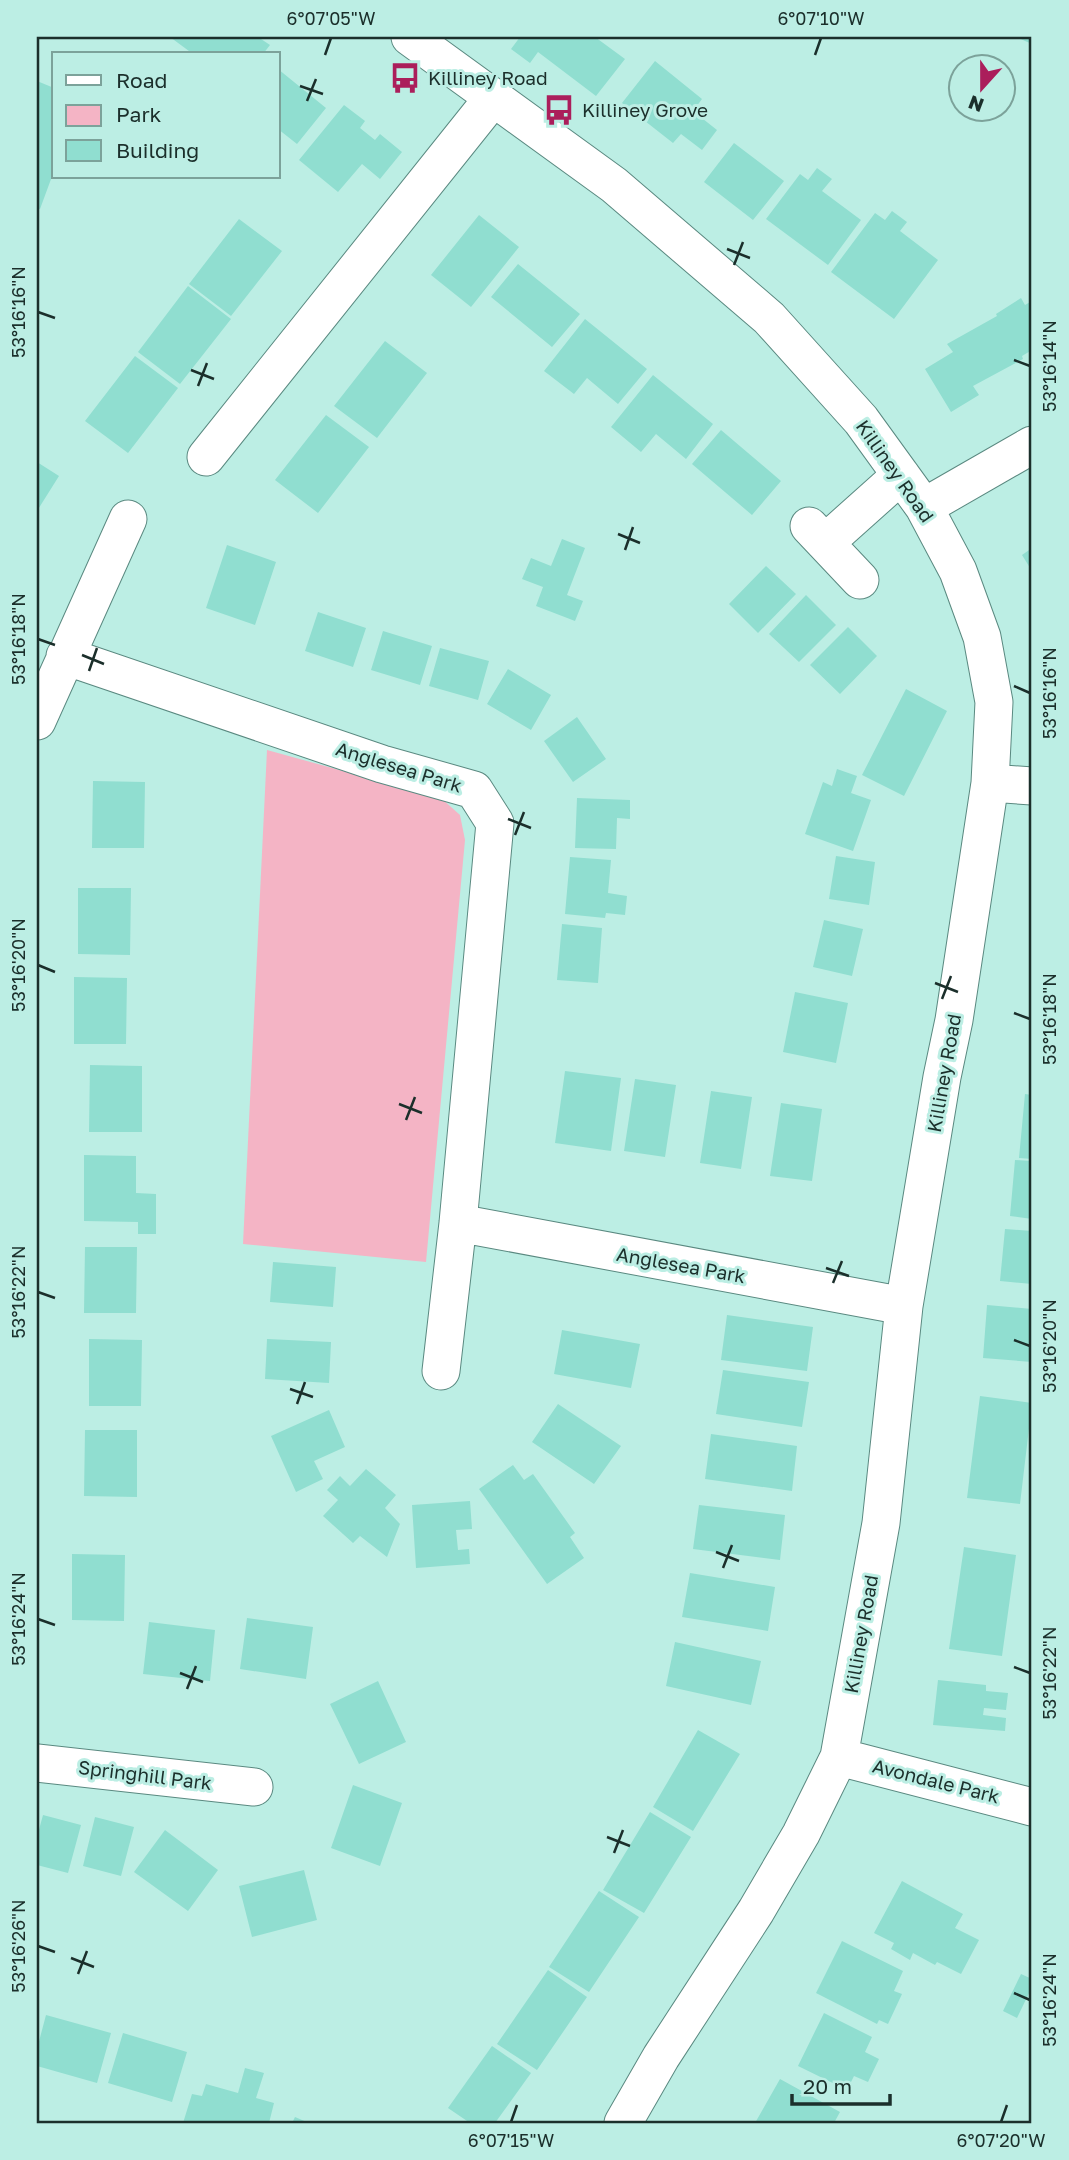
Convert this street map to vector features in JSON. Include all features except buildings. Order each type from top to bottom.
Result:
[{"type":"street","name":"Killiney Road","points":[[410,37],[614,185],[769,318],[861,420],[924,507],[958,570],[982,637],[994,702],[990,783],[954,1020],[904,1306],[881,1523],[839,1756],[801,1834],[756,1911],[661,2057],[623,2123]]},
{"type":"street","points":[[206,457],[493,98]]},
{"type":"street","points":[[924,507],[1032,445]]},
{"type":"street","points":[[860,580],[816,534],[901,475]]},
{"type":"street","points":[[37,721],[128,519]]},
{"type":"street","name":"Anglesea Park","points":[[65,656],[382,764],[474,790],[495,823],[458,1223],[441,1371]]},
{"type":"street","points":[[990,783],[1032,786]]},
{"type":"street","name":"Anglesea Park","points":[[458,1223],[904,1306]]},
{"type":"street","name":"Avondale Park","points":[[839,1756],[1032,1807]]},
{"type":"street","name":"Springhill Park","points":[[37,1763],[254,1787]]},
{"type":"green space","points":[[267,750],[441,798],[460,815],[465,840],[426,1262],[243,1244]]},
{"type":"place","name":"Killiney Road","points":[[405,78]]},
{"type":"place","name":"Killiney Grove","points":[[559,110]]}]
